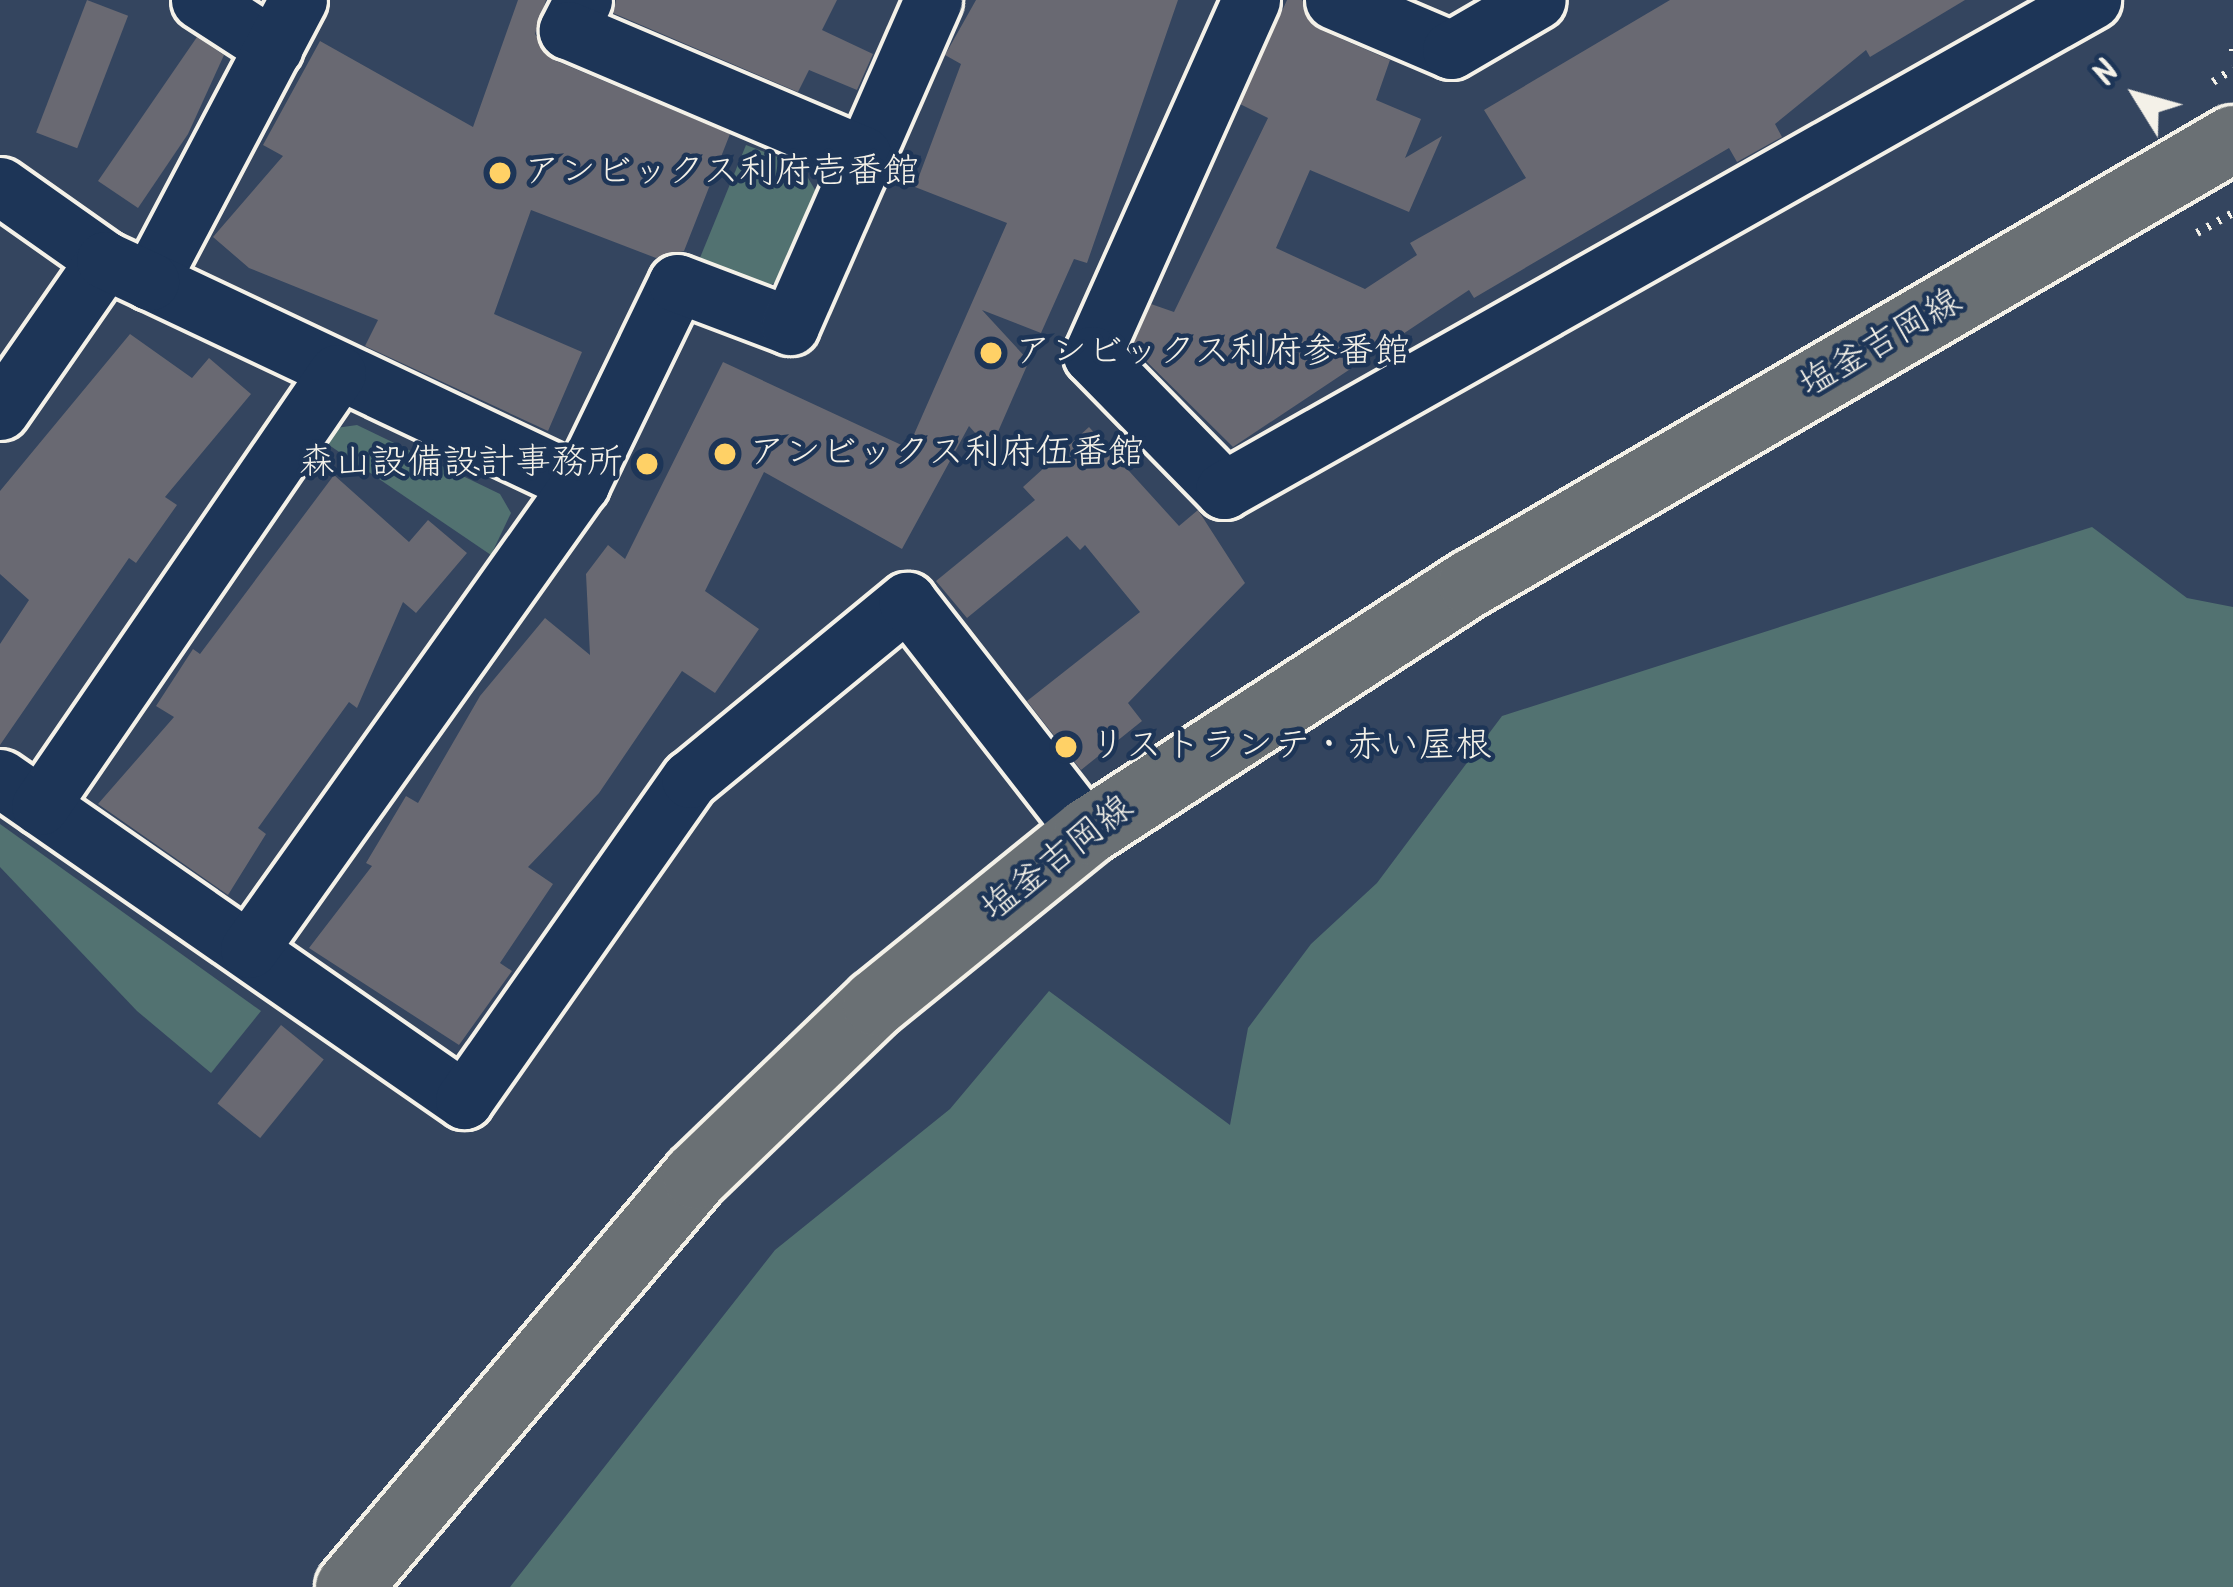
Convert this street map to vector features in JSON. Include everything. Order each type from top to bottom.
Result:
[{"type":"main road","name":"塩釜吉岡線","points":[[349,1587],[696,1176],[876,1003],[1087,832],[1471,583],[2233,139]]},
{"type":"street","points":[[0,411],[128,271],[286,24],[200,0]]},
{"type":"street","points":[[583,0],[568,30],[863,154]]},
{"type":"street","points":[[249,949],[580,484],[677,283],[790,326],[933,0]]},
{"type":"street","points":[[1251,0],[1092,355],[1224,490],[2092,0]]},
{"type":"street","points":[[1334,0],[1451,50],[1537,0]]},
{"type":"street","points":[[0,185],[128,271],[580,484]]},
{"type":"street","points":[[337,373],[20,792],[464,1100],[690,779],[907,601],[1087,832]]},
{"type":"path","points":[[2192,236],[2233,214]]},
{"type":"green space","points":[[746,145],[801,166],[818,195],[782,280],[743,296],[693,275]]},
{"type":"green space","points":[[357,425],[500,494],[511,513],[491,555],[326,443],[336,428]]},
{"type":"green space","points":[[2092,527],[2187,598],[2233,607],[2233,1587],[510,1587],[775,1250],[950,1109],[1049,991],[1230,1125],[1248,1028],[1311,944],[1377,883],[1502,716]]},
{"type":"green space","points":[[0,824],[261,1011],[211,1073],[137,1011],[0,867]]},
{"type":"building","points":[[87,0],[128,16],[77,148],[36,133]]},
{"type":"building","points":[[518,0],[546,0],[535,34],[554,60],[730,134],[684,251],[656,258],[531,210],[494,314],[582,352],[548,431],[365,346],[378,320],[249,268],[213,237],[283,156],[263,145],[320,41],[473,127]]},
{"type":"building","points":[[616,0],[837,0],[822,30],[873,54],[857,90],[809,70],[798,92],[613,13]]},
{"type":"building","points":[[976,0],[1178,0],[1087,263],[1074,259],[1041,333],[982,310],[1029,361],[990,450],[969,426],[902,549],[764,472],[705,591],[759,629],[715,693],[682,671],[599,793],[528,867],[553,884],[500,963],[512,971],[459,1045],[309,948],[372,866],[366,863],[406,796],[418,803],[480,696],[545,618],[590,655],[586,574],[608,545],[625,559],[723,362],[908,448],[1007,223],[915,187],[961,64],[945,55]]},
{"type":"building","points":[[1287,0],[1302,0],[1321,30],[1390,60],[1376,100],[1421,119],[1405,158],[1442,136],[1409,212],[1310,170],[1276,248],[1365,289],[1417,255],[1410,243],[1526,178],[1484,110],[1670,0],[1965,0],[1870,57],[1866,50],[1775,124],[1782,137],[1737,162],[1729,148],[1474,298],[1469,290],[1233,447],[1132,347],[1151,304],[1174,312],[1268,118],[1240,104]]},
{"type":"building","points":[[197,37],[224,55],[188,134],[138,208],[98,181]]},
{"type":"building","points":[[130,334],[192,378],[209,358],[251,394],[165,497],[177,505],[136,563],[129,558],[0,745],[0,644],[29,600],[0,574],[0,491]]},
{"type":"building","points":[[1089,427],[1179,526],[1198,510],[1245,583],[1128,703],[1142,721],[1081,770],[1027,701],[1140,612],[1085,545],[1080,550],[1067,536],[967,618],[936,581],[1035,500],[1023,487]]},
{"type":"building","points":[[334,475],[409,542],[428,520],[467,553],[416,613],[403,602],[357,708],[349,702],[258,828],[266,834],[228,895],[98,804],[174,717],[156,706],[193,649],[200,654]]},
{"type":"building","points":[[281,1025],[324,1060],[260,1138],[217,1103]]},
{"type":"place","name":"アンビックス利府壱番館","points":[[500,173]]},
{"type":"place","name":"アンビックス利府参番館","points":[[991,353]]},
{"type":"place","name":"アンビックス利府伍番館","points":[[725,454]]},
{"type":"place","name":"森山設備設計事務所","points":[[647,464]]},
{"type":"place","name":"リストランテ・赤い屋根","points":[[1066,747]]}]
